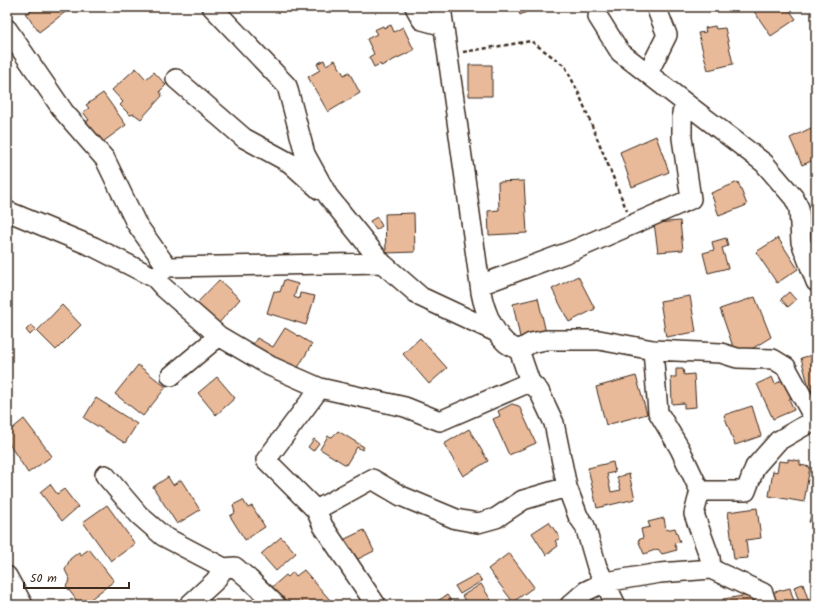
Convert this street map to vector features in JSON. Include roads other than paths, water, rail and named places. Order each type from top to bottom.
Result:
[{"type":"street","points":[[212,7],[287,86],[305,154],[328,196],[382,263],[421,297],[496,332]]},
{"type":"street","points":[[415,7],[422,20],[444,26]]},
{"type":"street","points":[[441,7],[482,300],[496,332],[506,343],[519,350],[530,382],[539,391],[554,423],[567,487],[578,516],[585,526],[597,567],[616,605]]},
{"type":"street","points":[[648,73],[667,35],[656,7]]},
{"type":"street","points":[[598,17],[620,52],[764,163],[794,198],[799,208],[801,242],[816,282]]},
{"type":"street","points":[[7,29],[64,112],[105,159],[161,272],[163,287],[219,336],[270,366],[320,388],[405,408],[440,421],[530,382]]},
{"type":"street","points":[[176,79],[244,138],[290,163],[328,196]]},
{"type":"street","points":[[480,285],[574,250],[691,199],[682,138],[682,113],[688,105]]},
{"type":"street","points":[[7,211],[94,247],[161,272],[382,263]]},
{"type":"street","points":[[171,376],[219,336]]},
{"type":"street","points":[[519,350],[531,343],[546,340],[599,340],[653,350],[721,353],[737,358],[774,359],[786,367],[816,420],[778,441],[755,467],[746,491],[700,491]]},
{"type":"street","points":[[653,350],[658,412],[680,449],[700,491],[694,514],[710,558],[711,569]]},
{"type":"street","points":[[320,388],[266,460],[316,510],[323,526],[376,605]]},
{"type":"street","points":[[105,475],[139,515],[163,536],[224,568],[235,567],[276,605]]},
{"type":"street","points":[[316,510],[372,479],[401,496],[456,518],[478,523],[496,518],[523,500],[567,487]]},
{"type":"street","points":[[188,605],[215,581],[224,568]]},
{"type":"street","points":[[570,605],[586,590],[605,582],[660,573],[711,569],[763,593],[767,605]]},
{"type":"street","points":[[7,576],[23,605]]}]
